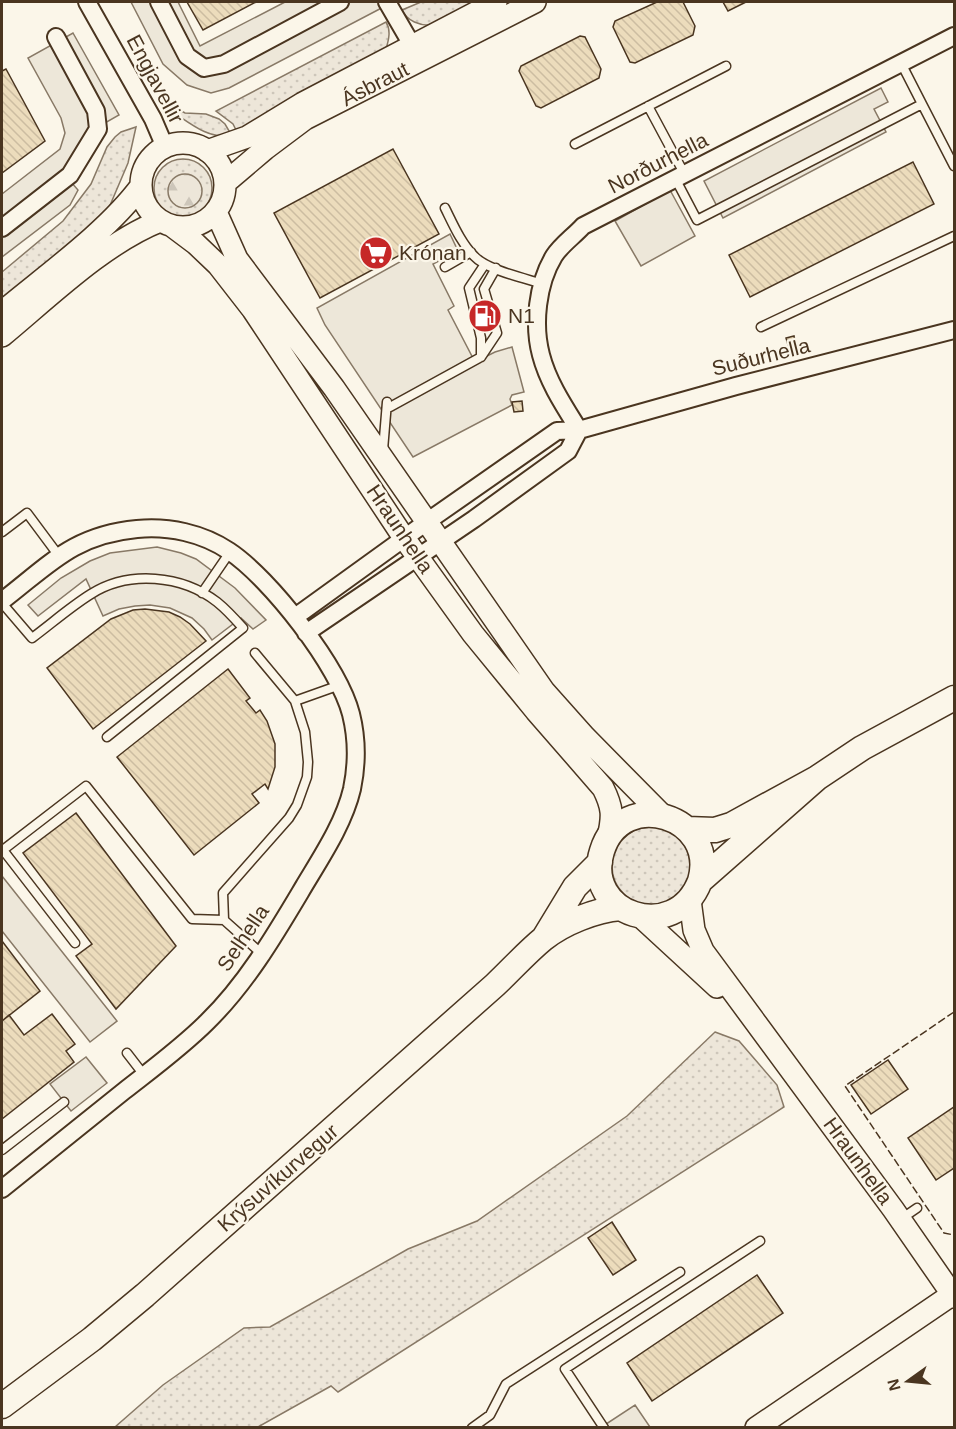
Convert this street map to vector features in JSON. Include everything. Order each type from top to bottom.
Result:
[{"type":"main road","points":[[687,829],[704,831],[731,825],[817,778],[862,748],[954,698]]},
{"type":"main road","points":[[695,891],[703,867],[701,853],[687,829],[674,819],[645,815],[633,818],[621,824],[608,838],[600,862],[604,888],[631,912],[650,918],[668,915],[677,911],[695,891],[817,778]]},
{"type":"main road","name":"Krýsuvíkurvegur","points":[[2,1406],[92,1339],[145,1295],[495,985],[544,938],[575,887],[600,862]]},
{"type":"main road","name":"Krýsuvíkurvegur","points":[[544,938],[600,910],[631,912]]},
{"type":"street","name":"Engjavellir","points":[[87,2],[153,119],[165,147]]},
{"type":"street","points":[[159,2],[187,56],[204,68],[224,64],[339,2]]},
{"type":"street","points":[[387,2],[412,45]]},
{"type":"street","name":"Ásbraut","points":[[207,151],[247,137],[303,103],[496,2]]},
{"type":"street","name":"Ásbraut","points":[[225,183],[305,119],[535,2]]},
{"type":"street","name":"Norðurhella","points":[[579,430],[557,395],[541,355],[537,314],[543,284],[555,256],[584,226],[954,36]]},
{"type":"street","points":[[2,228],[69,175],[98,129],[96,111],[56,37]]},
{"type":"street","points":[[180,143],[194,144],[207,151],[220,165],[225,183],[225,193],[216,212],[201,224],[182,228],[166,224],[146,206],[141,186],[142,174],[147,163],[155,153],[165,147],[180,143]]},
{"type":"street","points":[[2,312],[87,242],[141,186]]},
{"type":"street","name":"Hraunhella","points":[[216,212],[237,259],[334,388],[544,691],[585,737],[663,816]]},
{"type":"street","points":[[2,336],[127,236],[166,224]]},
{"type":"street","name":"Hraunhella","points":[[166,224],[196,244],[219,265],[253,310],[404,538],[487,651],[603,788],[613,813],[608,838]]},
{"type":"street","name":"Suðurhella","points":[[428,521],[557,431],[579,430],[736,386],[954,330]]},
{"type":"street","points":[[306,633],[442,541],[568,451],[579,430]]},
{"type":"street","points":[[295,617],[428,521]]},
{"type":"street","name":"Selhella","points":[[2,602],[67,549],[95,537],[138,528],[190,532],[230,552],[252,569],[295,617],[340,686],[351,714],[356,752],[351,790],[339,824],[262,954],[242,983],[208,1022],[2,1189]]},
{"type":"street","name":"Hraunhella","points":[[695,891],[691,919],[697,940],[761,1029],[909,1214],[954,1295]]},
{"type":"street","name":"Hraunhella","points":[[631,912],[761,1029]]},
{"type":"street","points":[[756,1428],[954,1295]]},
{"type":"lane","points":[[901,63],[954,166]]},
{"type":"lane","points":[[575,144],[726,66]]},
{"type":"lane","points":[[648,106],[681,177],[697,220],[922,104]]},
{"type":"lane","points":[[445,208],[471,252],[485,264],[543,284]]},
{"type":"lane","points":[[761,327],[954,236]]},
{"type":"lane","points":[[445,267],[471,252]]},
{"type":"lane","points":[[481,357],[481,338],[469,288],[485,264]]},
{"type":"lane","points":[[382,456],[389,405],[481,357],[496,333],[484,289],[496,268]]},
{"type":"lane","points":[[2,532],[27,513],[58,556]]},
{"type":"lane","points":[[202,592],[230,552]]},
{"type":"lane","points":[[2,602],[32,638],[91,593],[122,581],[138,579],[171,581],[202,592],[223,607],[243,628],[107,737]]},
{"type":"lane","points":[[224,920],[223,893],[289,818],[303,792],[308,762],[303,725],[295,701],[255,653]]},
{"type":"lane","points":[[295,701],[340,686]]},
{"type":"lane","points":[[75,943],[3,850],[86,786],[192,919],[224,920],[262,954]]},
{"type":"lane","points":[[127,1053],[144,1075]]},
{"type":"lane","points":[[2,1150],[64,1102]]},
{"type":"lane","points":[[604,1428],[565,1370],[760,1240]]},
{"type":"lane","points":[[472,1428],[490,1415],[506,1384],[680,1272]]},
{"type":"green space","points":[[421,2],[478,2],[432,25],[427,25],[411,20],[402,10]]},
{"type":"green space","points":[[386,22],[389,35],[386,49],[238,134],[233,124],[216,111]]},
{"type":"green space","points":[[176,108],[185,113],[206,114],[219,119],[232,136],[215,135],[199,129],[170,110]]},
{"type":"green space","points":[[136,127],[128,163],[108,210],[2,306],[2,272],[63,221],[91,184],[107,147],[121,132]]},
{"type":"green space","points":[[183,159],[194,161],[207,172],[212,188],[210,199],[199,212],[183,217],[172,215],[159,204],[154,188],[156,177],[167,164]]},
{"type":"green space","points":[[185,174],[197,179],[202,191],[197,203],[185,208],[173,203],[168,191],[173,179]]},
{"type":"green space","points":[[651,827],[666,830],[678,839],[687,851],[690,866],[687,881],[678,893],[666,902],[651,905],[636,902],[624,893],[615,881],[612,866],[615,851],[624,839],[636,830]]},
{"type":"green space","points":[[715,1032],[739,1041],[777,1085],[784,1107],[338,1392],[331,1386],[258,1427],[115,1427],[163,1385],[244,1328],[270,1327],[408,1249],[477,1221],[627,1116]]},
{"type":"shaded area","points":[[131,2],[178,2],[200,46],[285,2],[393,2],[229,88],[211,93],[187,85],[163,64]]},
{"type":"shaded area","points":[[73,33],[119,115],[103,124],[71,182],[78,190],[70,205],[2,257],[2,194],[60,149],[65,133],[61,118],[28,58]]},
{"type":"shaded area","points":[[881,88],[888,102],[874,109],[886,132],[723,218],[704,181]]},
{"type":"shaded area","points":[[670,190],[695,236],[641,266],[615,221]]},
{"type":"shaded area","points":[[450,234],[458,251],[433,264],[454,306],[448,310],[475,362],[512,347],[524,392],[512,395],[510,399],[512,405],[413,457],[325,325],[317,308]]},
{"type":"shaded area","points":[[157,547],[196,559],[235,588],[266,620],[253,629],[241,618],[212,640],[192,618],[170,608],[150,605],[135,606],[119,609],[103,616],[86,579],[38,616],[28,605],[61,578],[90,561],[110,553]]},
{"type":"shaded area","points":[[2,876],[117,1021],[90,1042],[2,931]]},
{"type":"shaded area","points":[[86,1057],[107,1083],[71,1111],[50,1084]]},
{"type":"shaded area","points":[[635,1405],[650,1427],[600,1428]]},
{"type":"building","points":[[187,2],[256,2],[203,30]]},
{"type":"building","points":[[657,2],[683,2],[695,26],[693,35],[635,63],[630,62],[613,27],[615,21]]},
{"type":"building","points":[[723,2],[746,2],[728,11]]},
{"type":"building","points":[[580,36],[585,37],[601,69],[599,78],[541,108],[536,106],[519,71],[521,66]]},
{"type":"building","points":[[6,69],[45,141],[2,173],[2,71]]},
{"type":"building","points":[[393,149],[439,234],[320,298],[274,213]]},
{"type":"building","points":[[913,162],[934,204],[750,297],[729,255]]},
{"type":"building","points":[[794,336],[796,346],[789,348],[786,338]]},
{"type":"building","points":[[522,401],[523,411],[514,412],[512,402]]},
{"type":"building","points":[[133,610],[169,612],[180,617],[206,641],[93,729],[47,668],[111,619]]},
{"type":"building","points":[[228,669],[250,698],[246,701],[256,713],[260,710],[267,721],[275,744],[275,767],[268,789],[265,784],[252,794],[259,803],[194,855],[117,757]]},
{"type":"building","points":[[76,813],[176,946],[116,1009],[76,956],[92,944],[23,853]]},
{"type":"building","points":[[2,941],[40,991],[2,1021]]},
{"type":"building","points":[[52,1014],[75,1044],[66,1051],[74,1062],[2,1119],[2,1021],[9,1015],[24,1035]]},
{"type":"building","points":[[888,1060],[908,1089],[871,1114],[851,1085]]},
{"type":"building","points":[[954,1107],[954,1168],[936,1180],[908,1138]]},
{"type":"building","points":[[612,1222],[636,1260],[613,1275],[588,1238]]},
{"type":"building","points":[[757,1275],[783,1313],[652,1401],[627,1363]]},
{"type":"fence","points":[[954,1012],[845,1086],[944,1233],[954,1235]]},
{"type":"place","name":"Krónan","points":[[376,253]]},
{"type":"place","name":"N1","points":[[485,316]]}]
